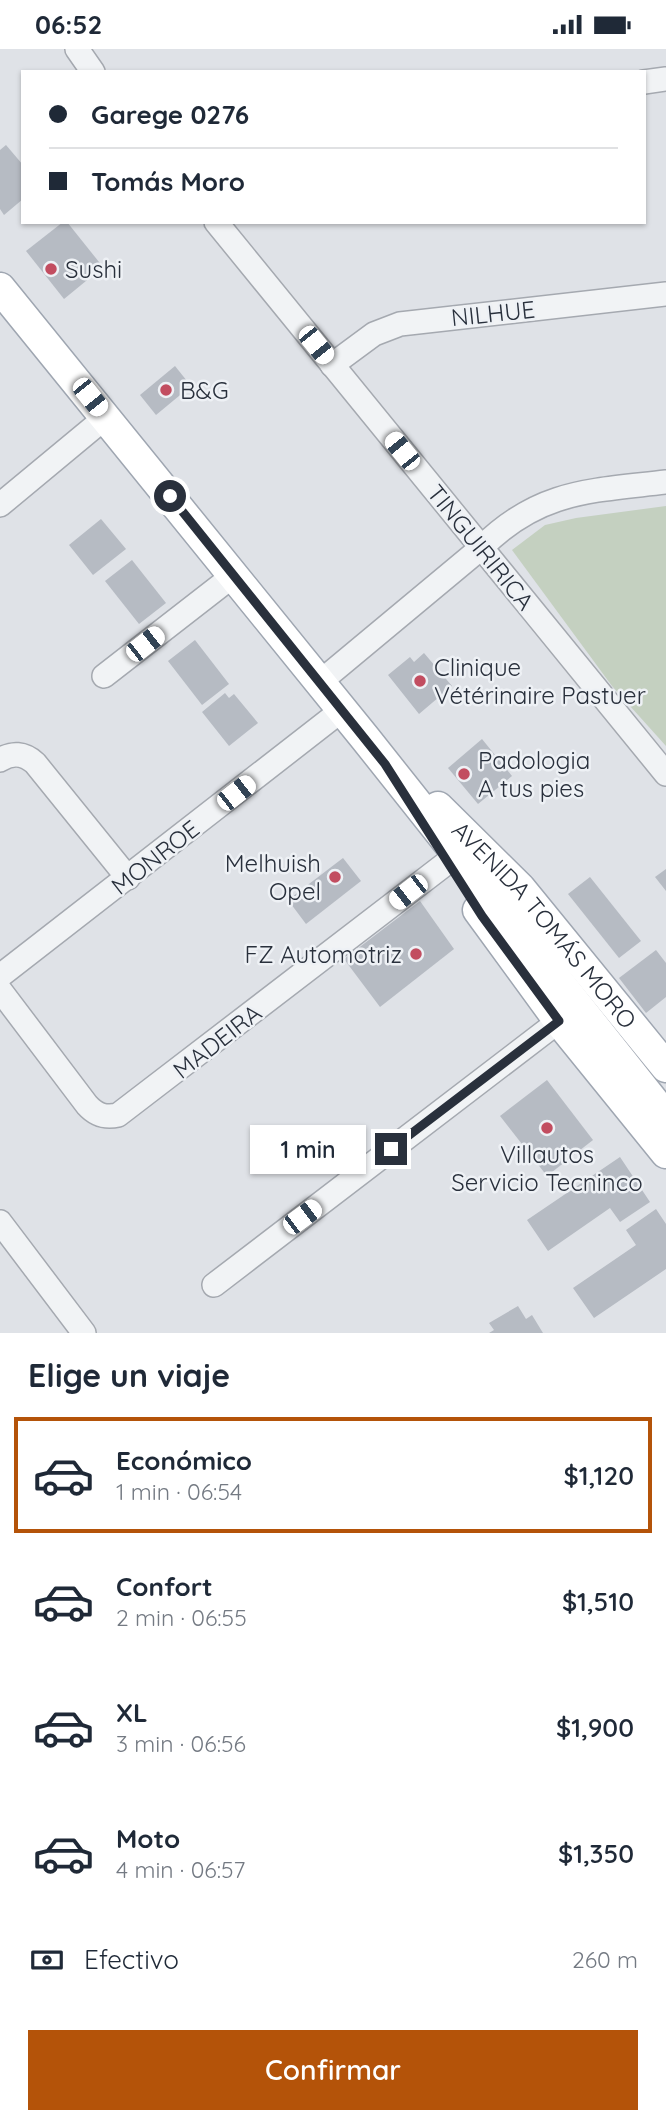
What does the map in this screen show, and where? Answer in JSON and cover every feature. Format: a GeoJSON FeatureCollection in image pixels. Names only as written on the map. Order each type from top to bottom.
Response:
{"type":"FeatureCollection","features":[{"type":"Feature","properties":{"kind":"main road","name":"AVENIDA TOMÁS MORO"},"geometry":{"type":"LineString","coordinates":[[0,288],[385,764],[452,859],[666,1117]]}},
{"type":"Feature","properties":{"kind":"main road","name":"AVENIDA TOMÁS MORO"},"geometry":{"type":"LineString","coordinates":[[385,764],[451,817],[520,888],[666,1067]]}},
{"type":"Feature","properties":{"kind":"main road","name":"AVENIDA TOMÁS MORO"},"geometry":{"type":"LineString","coordinates":[[452,859],[503,947],[666,1153]]}},
{"type":"Feature","properties":{"kind":"street"},"geometry":{"type":"LineString","coordinates":[[77,49],[92,70]]}},
{"type":"Feature","properties":{"kind":"street"},"geometry":{"type":"LineString","coordinates":[[646,82],[666,79]]}},
{"type":"Feature","properties":{"kind":"street","name":"TINGUIRIRICA"},"geometry":{"type":"LineString","coordinates":[[218,224],[666,774]]}},
{"type":"Feature","properties":{"kind":"street","name":"NILHUE"},"geometry":{"type":"LineString","coordinates":[[332,365],[374,334],[400,324],[666,294]]}},
{"type":"Feature","properties":{"kind":"street"},"geometry":{"type":"LineString","coordinates":[[0,505],[106,417]]}},
{"type":"Feature","properties":{"kind":"street"},"geometry":{"type":"LineString","coordinates":[[320,683],[515,519],[570,494],[666,482]]}},
{"type":"Feature","properties":{"kind":"street"},"geometry":{"type":"LineString","coordinates":[[104,675],[234,575]]}},
{"type":"Feature","properties":{"kind":"street","name":"MONROE"},"geometry":{"type":"LineString","coordinates":[[0,976],[342,710]]}},
{"type":"Feature","properties":{"kind":"street"},"geometry":{"type":"LineString","coordinates":[[0,760],[8,755],[20,754],[35,763],[128,878]]}},
{"type":"Feature","properties":{"kind":"street","name":"MADEIRA"},"geometry":{"type":"LineString","coordinates":[[0,990],[87,1105],[97,1114],[111,1117],[118,1115],[452,859]]}},
{"type":"Feature","properties":{"kind":"street"},"geometry":{"type":"LineString","coordinates":[[214,1285],[559,1021]]}},
{"type":"Feature","properties":{"kind":"street"},"geometry":{"type":"LineString","coordinates":[[0,1222],[83,1333]]}},
{"type":"Feature","properties":{"kind":"green space"},"geometry":{"type":"Polygon","coordinates":[[[666,506],[666,746],[612,686],[512,550],[545,525],[576,518],[666,506]]]}},
{"type":"Feature","properties":{"kind":"building"},"geometry":{"type":"Polygon","coordinates":[[[6,145],[21,163],[21,201],[4,215],[0,209],[0,150],[6,145]]]}},
{"type":"Feature","properties":{"kind":"building"},"geometry":{"type":"Polygon","coordinates":[[[60,224],[69,224],[103,267],[64,299],[26,251],[60,224]]]}},
{"type":"Feature","properties":{"kind":"building","name":"B&G"},"geometry":{"type":"Polygon","coordinates":[[[175,366],[191,386],[156,415],[140,395],[175,366]]]}},
{"type":"Feature","properties":{"kind":"building"},"geometry":{"type":"Polygon","coordinates":[[[101,519],[126,549],[93,575],[69,545],[101,519]]]}},
{"type":"Feature","properties":{"kind":"building"},"geometry":{"type":"Polygon","coordinates":[[[132,560],[166,603],[139,624],[105,581],[132,560]]]}},
{"type":"Feature","properties":{"kind":"building"},"geometry":{"type":"Polygon","coordinates":[[[195,640],[229,684],[202,705],[168,661],[195,640]]]}},
{"type":"Feature","properties":{"kind":"building","name":"Clinique Vétérinaire Pastuer"},"geometry":{"type":"Polygon","coordinates":[[[424,653],[452,686],[419,714],[388,675],[410,657],[414,662],[424,653]]]}},
{"type":"Feature","properties":{"kind":"building"},"geometry":{"type":"Polygon","coordinates":[[[225,693],[229,698],[234,694],[258,723],[229,746],[202,712],[225,693]]]}},
{"type":"Feature","properties":{"kind":"building"},"geometry":{"type":"Polygon","coordinates":[[[482,739],[512,776],[478,804],[448,768],[482,739]]]}},
{"type":"Feature","properties":{"kind":"building"},"geometry":{"type":"Polygon","coordinates":[[[343,858],[361,881],[306,924],[288,900],[343,858]]]}},
{"type":"Feature","properties":{"kind":"building"},"geometry":{"type":"Polygon","coordinates":[[[666,869],[666,891],[655,877],[666,869]]]}},
{"type":"Feature","properties":{"kind":"building"},"geometry":{"type":"Polygon","coordinates":[[[590,877],[641,941],[619,958],[568,894],[590,877]]]}},
{"type":"Feature","properties":{"kind":"building"},"geometry":{"type":"Polygon","coordinates":[[[420,901],[454,949],[380,1007],[344,959],[420,901]]]}},
{"type":"Feature","properties":{"kind":"building"},"geometry":{"type":"Polygon","coordinates":[[[656,950],[666,963],[666,997],[646,1013],[619,978],[656,950]]]}},
{"type":"Feature","properties":{"kind":"building","name":"Villautos Servicio Tecninco"},"geometry":{"type":"Polygon","coordinates":[[[547,1080],[593,1140],[547,1176],[500,1116],[547,1080]]]}},
{"type":"Feature","properties":{"kind":"building"},"geometry":{"type":"Polygon","coordinates":[[[620,1157],[650,1202],[620,1222],[610,1208],[548,1251],[527,1220],[620,1157]]]}},
{"type":"Feature","properties":{"kind":"building"},"geometry":{"type":"Polygon","coordinates":[[[656,1209],[666,1224],[666,1269],[594,1318],[573,1288],[636,1245],[626,1230],[656,1209]]]}},
{"type":"Feature","properties":{"kind":"building"},"geometry":{"type":"Polygon","coordinates":[[[518,1306],[526,1319],[532,1315],[543,1333],[489,1333],[494,1330],[489,1323],[518,1306]]]}},
{"type":"Feature","properties":{"kind":"place","name":"Sushi"},"geometry":{"type":"Point","coordinates":[51,269]}},
{"type":"Feature","properties":{"kind":"place","name":"B&G"},"geometry":{"type":"Point","coordinates":[166,390]}},
{"type":"Feature","properties":{"kind":"place","name":"Clinique Vétérinaire Pastuer"},"geometry":{"type":"Point","coordinates":[420,681]}},
{"type":"Feature","properties":{"kind":"place","name":"Padologia A tus pies"},"geometry":{"type":"Point","coordinates":[464,774]}},
{"type":"Feature","properties":{"kind":"place","name":"Melhuish Opel"},"geometry":{"type":"Point","coordinates":[335,877]}},
{"type":"Feature","properties":{"kind":"place","name":"FZ Automotriz"},"geometry":{"type":"Point","coordinates":[416,954]}},
{"type":"Feature","properties":{"kind":"place","name":"Villautos Servicio Tecninco"},"geometry":{"type":"Point","coordinates":[547,1128]}},
{"type":"Feature","properties":{"kind":"route"},"geometry":{"type":"LineString","coordinates":[[170,496],[385,764],[482,916],[559,1021],[391,1149]]}}]}
